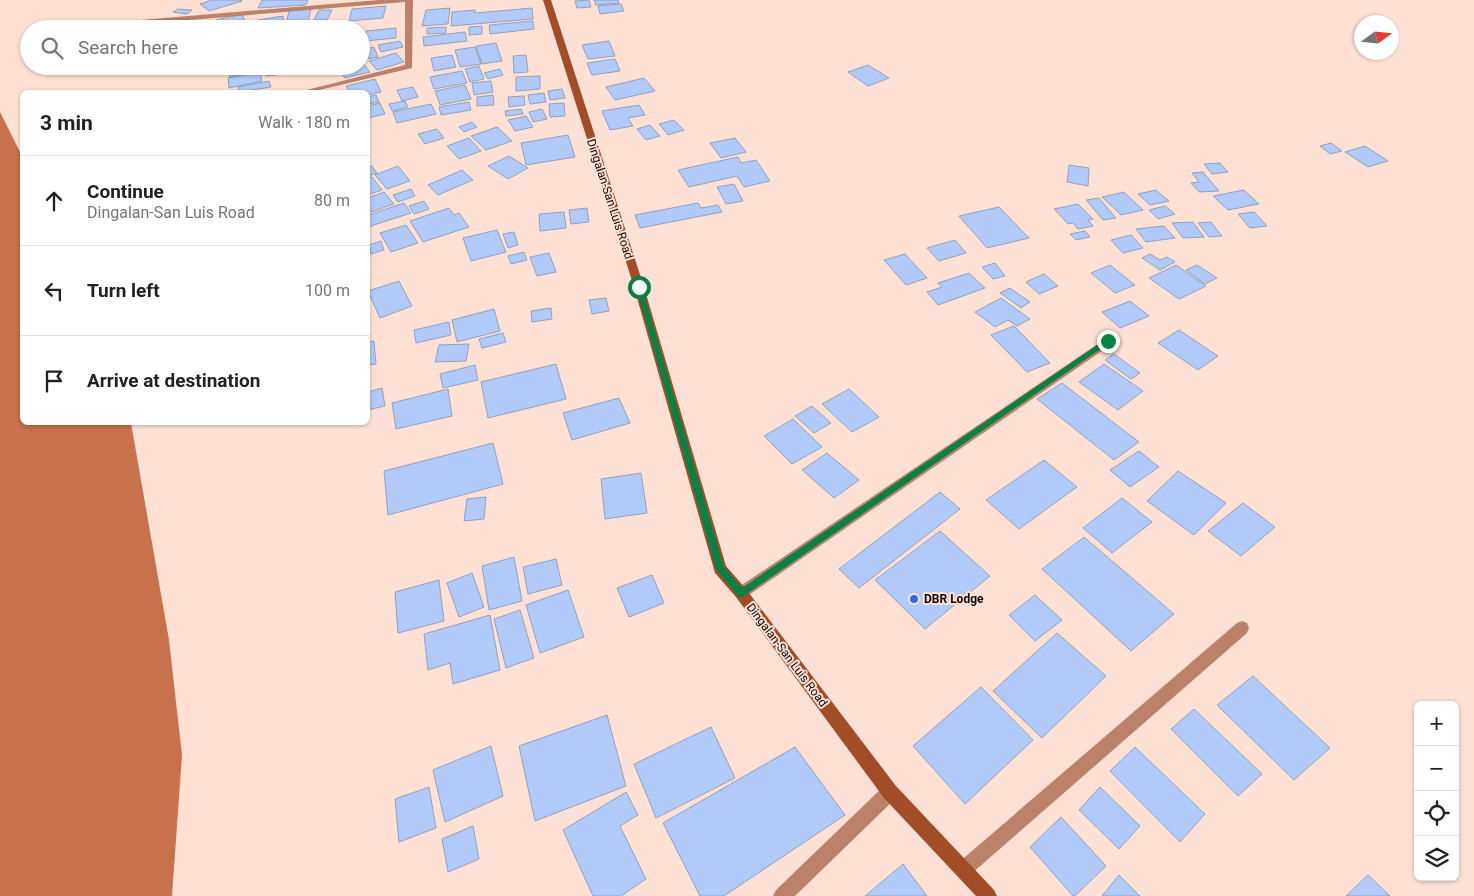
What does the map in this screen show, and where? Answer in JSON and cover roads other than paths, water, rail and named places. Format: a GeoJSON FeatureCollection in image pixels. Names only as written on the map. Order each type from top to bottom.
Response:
{"type":"FeatureCollection","features":[{"type":"Feature","properties":{"kind":"street"},"geometry":{"type":"LineString","coordinates":[[165,20],[404,0]]}},
{"type":"Feature","properties":{"kind":"street"},"geometry":{"type":"LineString","coordinates":[[312,90],[408,66],[409,0]]}},
{"type":"Feature","properties":{"kind":"street","name":"Dingalan-San Luis Road"},"geometry":{"type":"LineString","coordinates":[[547,0],[639,287],[720,569],[741,594],[890,792],[988,896]]}},
{"type":"Feature","properties":{"kind":"street"},"geometry":{"type":"LineString","coordinates":[[741,594],[1108,341]]}},
{"type":"Feature","properties":{"kind":"street"},"geometry":{"type":"LineString","coordinates":[[964,870],[1242,628]]}},
{"type":"Feature","properties":{"kind":"street"},"geometry":{"type":"LineString","coordinates":[[782,896],[890,792]]}},
{"type":"Feature","properties":{"kind":"place","name":"DBR Lodge"},"geometry":{"type":"Point","coordinates":[914,599]}}]}
